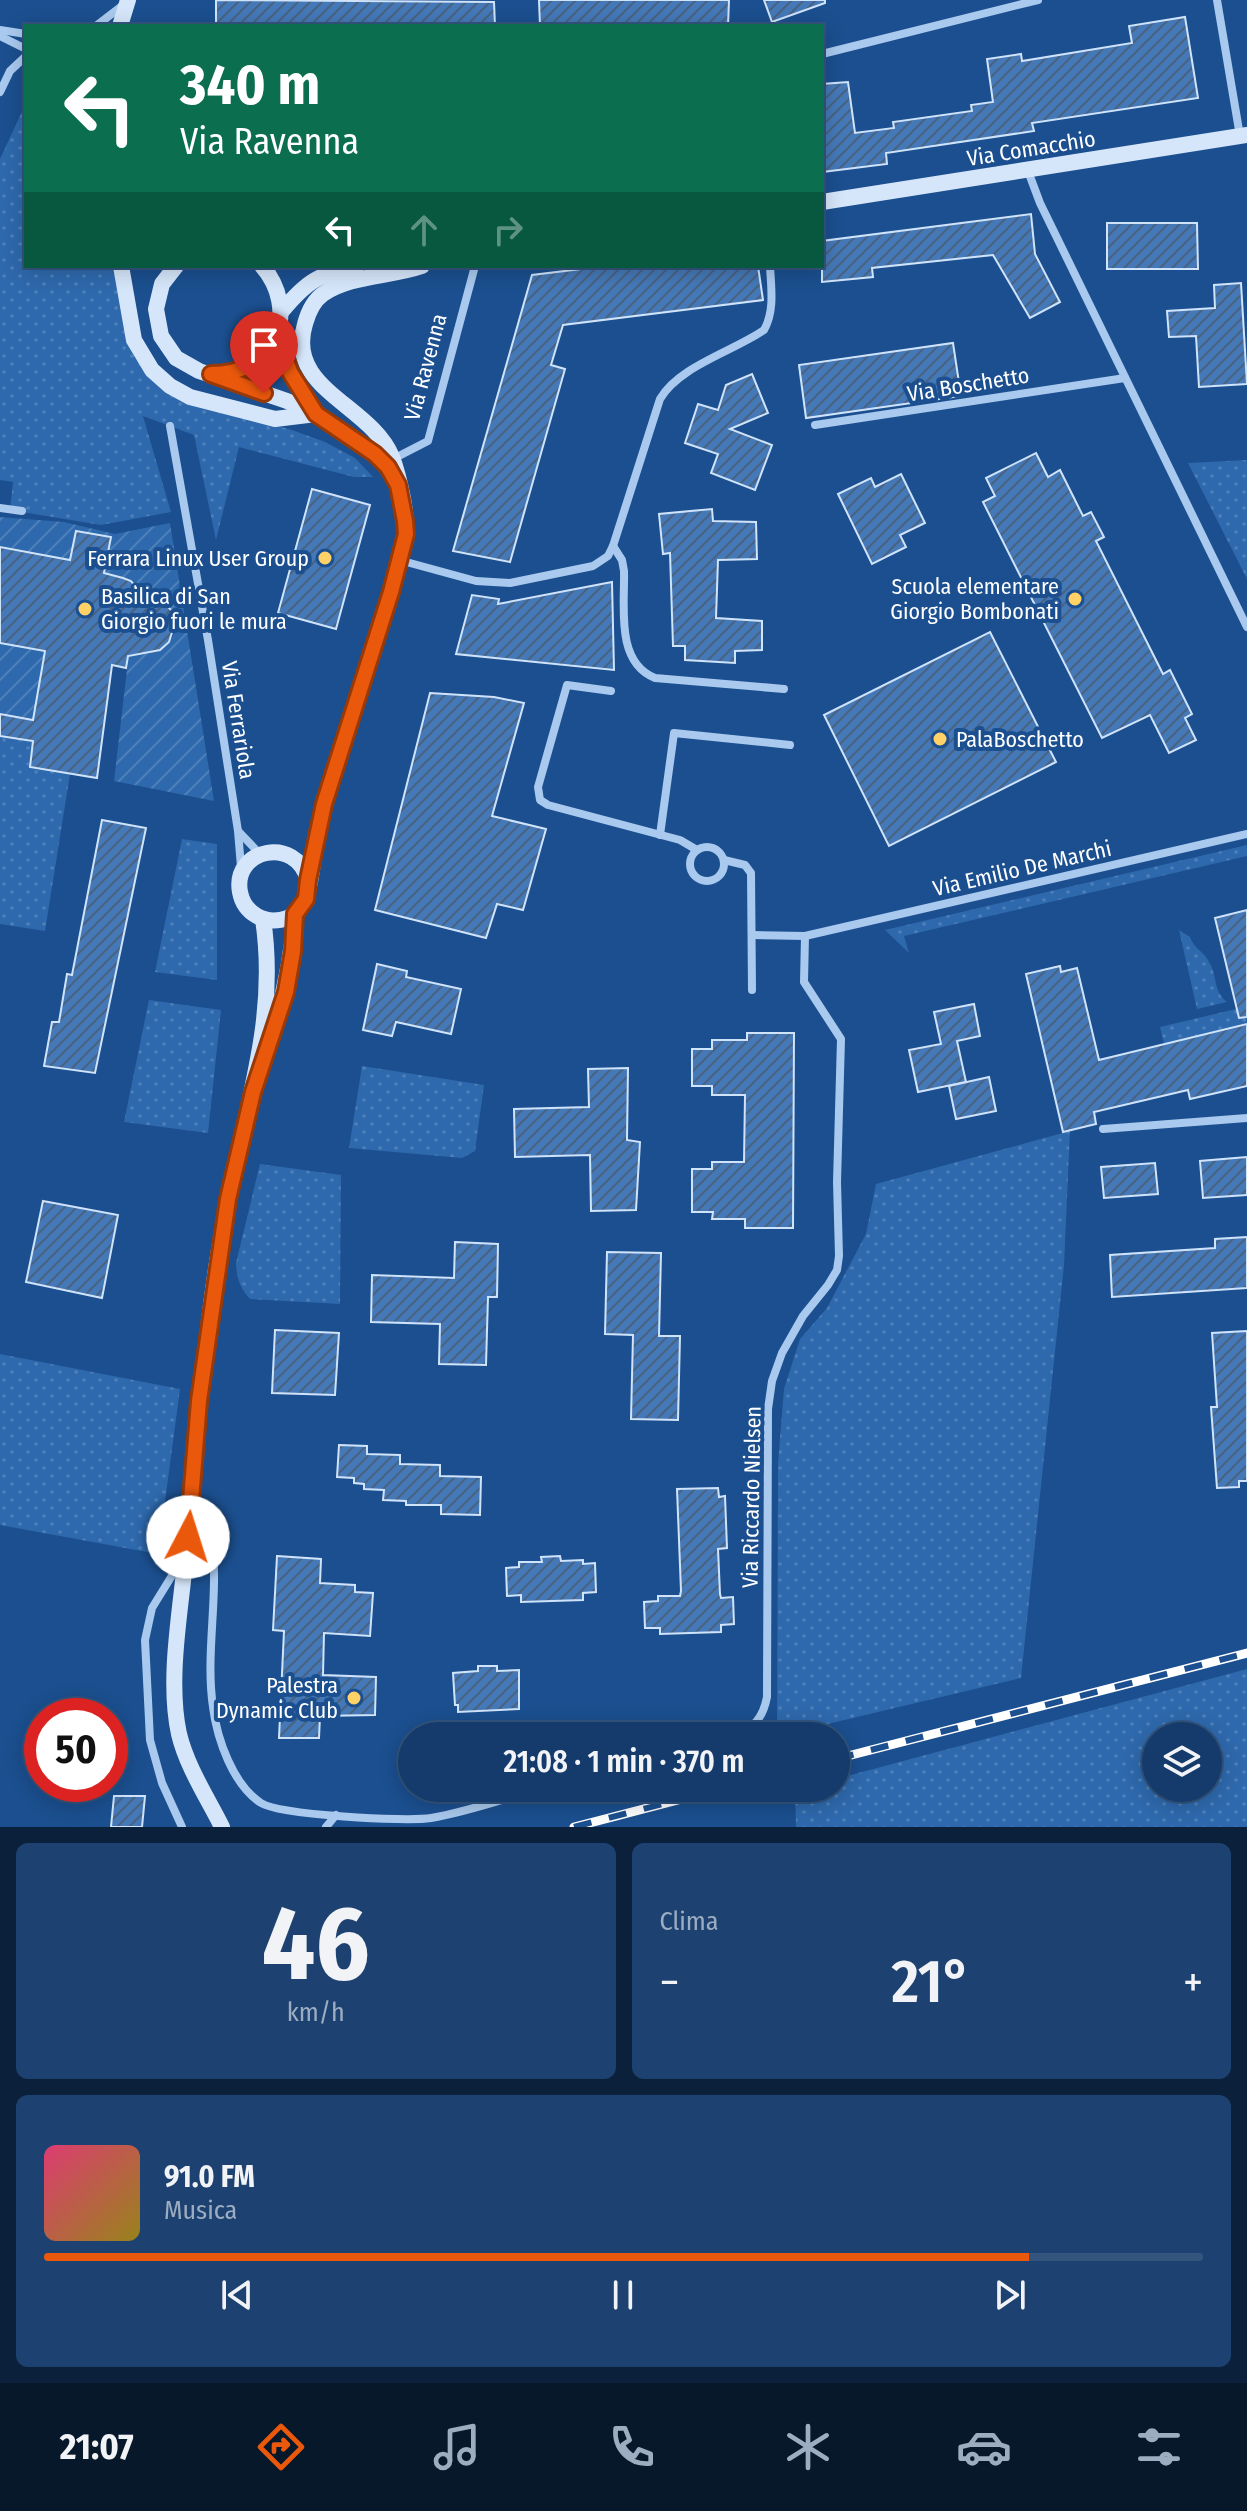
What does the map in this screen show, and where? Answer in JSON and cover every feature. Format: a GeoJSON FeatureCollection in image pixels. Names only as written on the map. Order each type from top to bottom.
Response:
{"type":"FeatureCollection","features":[{"type":"Feature","properties":{"kind":"main road"},"geometry":{"type":"LineString","coordinates":[[121,24],[128,0]]}},
{"type":"Feature","properties":{"kind":"main road","name":"Via Comacchio"},"geometry":{"type":"LineString","coordinates":[[824,202],[1243,136]]}},
{"type":"Feature","properties":{"kind":"main road"},"geometry":{"type":"LineString","coordinates":[[121,268],[134,340],[152,370],[170,386],[190,397],[275,419],[316,414]]}},
{"type":"Feature","properties":{"kind":"main road","name":"Via Ravenna"},"geometry":{"type":"LineString","coordinates":[[161,268],[162,284],[156,309],[161,336],[176,358],[199,371],[316,414],[375,454],[388,467],[398,485]]}},
{"type":"Feature","properties":{"kind":"main road"},"geometry":{"type":"LineString","coordinates":[[162,284],[174,268]]}},
{"type":"Feature","properties":{"kind":"main road"},"geometry":{"type":"LineString","coordinates":[[263,268],[276,285],[282,311]]}},
{"type":"Feature","properties":{"kind":"main road"},"geometry":{"type":"LineString","coordinates":[[282,311],[311,280],[346,268]]}},
{"type":"Feature","properties":{"kind":"main road","name":"Via Ravenna"},"geometry":{"type":"LineString","coordinates":[[253,1092],[286,992],[295,914],[306,899],[324,804],[380,631],[406,534],[393,459],[382,437],[313,377],[301,348],[302,332],[308,312],[320,296],[338,285],[416,268]]}},
{"type":"Feature","properties":{"kind":"main road","name":"Via Ravenna"},"geometry":{"type":"LineString","coordinates":[[282,311],[278,334],[290,372],[316,414]]}},
{"type":"Feature","properties":{"kind":"main road"},"geometry":{"type":"LineString","coordinates":[[211,374],[239,371],[251,365],[262,357],[278,334]]}},
{"type":"Feature","properties":{"kind":"main road","name":"Via Ravenna"},"geometry":{"type":"LineString","coordinates":[[296,859],[324,804]]}},
{"type":"Feature","properties":{"kind":"main road"},"geometry":{"type":"LineString","coordinates":[[295,914],[281,920],[263,919],[248,909],[239,883],[242,874],[252,859],[260,854],[279,852],[296,859],[304,868],[308,880]]}},
{"type":"Feature","properties":{"kind":"main road","name":"Via Ravenna"},"geometry":{"type":"LineString","coordinates":[[222,1827],[188,1761],[179,1733],[175,1680],[199,1401],[228,1199],[265,1029],[267,946],[263,919]]}},
{"type":"Feature","properties":{"kind":"street"},"geometry":{"type":"LineString","coordinates":[[99,24],[128,0]]}},
{"type":"Feature","properties":{"kind":"street"},"geometry":{"type":"LineString","coordinates":[[824,54],[1038,0]]}},
{"type":"Feature","properties":{"kind":"street"},"geometry":{"type":"LineString","coordinates":[[1217,0],[1243,136]]}},
{"type":"Feature","properties":{"kind":"street"},"geometry":{"type":"LineString","coordinates":[[0,33],[24,34]]}},
{"type":"Feature","properties":{"kind":"street"},"geometry":{"type":"LineString","coordinates":[[0,33],[24,48]]}},
{"type":"Feature","properties":{"kind":"street"},"geometry":{"type":"LineString","coordinates":[[0,92],[10,71],[24,58]]}},
{"type":"Feature","properties":{"kind":"street"},"geometry":{"type":"LineString","coordinates":[[1028,171],[1040,203],[1247,627]]}},
{"type":"Feature","properties":{"kind":"street","name":"Via Ravenna"},"geometry":{"type":"LineString","coordinates":[[393,459],[428,441],[474,268]]}},
{"type":"Feature","properties":{"kind":"street"},"geometry":{"type":"LineString","coordinates":[[399,560],[476,581],[510,583],[593,566],[608,556],[664,391],[680,377],[764,330],[769,323],[772,297],[770,268]]}},
{"type":"Feature","properties":{"kind":"street","name":"Via Boschetto"},"geometry":{"type":"LineString","coordinates":[[815,425],[1125,378]]}},
{"type":"Feature","properties":{"kind":"street","name":"Via Ferrariola"},"geometry":{"type":"LineString","coordinates":[[170,426],[208,640],[242,874]]}},
{"type":"Feature","properties":{"kind":"street"},"geometry":{"type":"LineString","coordinates":[[0,508],[22,511]]}},
{"type":"Feature","properties":{"kind":"street"},"geometry":{"type":"LineString","coordinates":[[613,546],[622,560],[627,642],[631,658],[638,668],[655,678],[784,689]]}},
{"type":"Feature","properties":{"kind":"street"},"geometry":{"type":"LineString","coordinates":[[611,691],[567,685],[538,795],[548,805],[660,835],[697,850]]}},
{"type":"Feature","properties":{"kind":"street"},"geometry":{"type":"LineString","coordinates":[[660,835],[674,733],[790,745]]}},
{"type":"Feature","properties":{"kind":"street"},"geometry":{"type":"LineString","coordinates":[[238,831],[260,854]]}},
{"type":"Feature","properties":{"kind":"street","name":"Via Emilio De Marchi"},"geometry":{"type":"LineString","coordinates":[[752,935],[805,936],[1247,834]]}},
{"type":"Feature","properties":{"kind":"street"},"geometry":{"type":"LineString","coordinates":[[702,847],[713,848],[724,860],[719,876],[709,881],[694,874],[690,864],[702,847]]}},
{"type":"Feature","properties":{"kind":"street"},"geometry":{"type":"LineString","coordinates":[[724,860],[745,865],[751,873],[752,990]]}},
{"type":"Feature","properties":{"kind":"street","name":"Via Riccardo Nielsen"},"geometry":{"type":"LineString","coordinates":[[757,1722],[767,1697],[768,1409],[772,1381],[792,1333],[828,1285],[837,1270],[839,1256],[837,1182],[841,1039],[804,982],[805,936]]}},
{"type":"Feature","properties":{"kind":"street"},"geometry":{"type":"LineString","coordinates":[[1103,1129],[1247,1118]]}},
{"type":"Feature","properties":{"kind":"street"},"geometry":{"type":"LineString","coordinates":[[189,1521],[206,1525],[212,1543],[213,1706],[223,1746],[236,1774],[251,1793],[265,1805],[336,1815],[433,1818],[491,1802]]}},
{"type":"Feature","properties":{"kind":"street","name":"Via Ravenna"},"geometry":{"type":"LineString","coordinates":[[182,1827],[162,1783],[150,1740],[145,1640],[152,1608],[186,1553]]}},
{"type":"Feature","properties":{"kind":"street"},"geometry":{"type":"LineString","coordinates":[[326,1827],[336,1815]]}},
{"type":"Feature","properties":{"kind":"shaded area"},"geometry":{"type":"Polygon","coordinates":[[[24,107],[24,268],[114,268],[127,335],[191,401],[325,442],[355,458],[373,477],[354,477],[239,447],[216,540],[194,435],[143,416],[171,512],[101,525],[10,510],[13,482],[0,480],[0,159],[24,107]]]}},
{"type":"Feature","properties":{"kind":"shaded area"},"geometry":{"type":"Polygon","coordinates":[[[1247,460],[1247,579],[1188,463],[1247,460]]]}},
{"type":"Feature","properties":{"kind":"shaded area"},"geometry":{"type":"Polygon","coordinates":[[[0,517],[64,522],[115,534],[170,523],[214,801],[114,781],[129,652],[147,653],[161,649],[170,641],[175,630],[168,608],[155,598],[137,592],[131,581],[104,573],[111,537],[76,531],[70,560],[0,547],[0,517]]]}},
{"type":"Feature","properties":{"kind":"shaded area"},"geometry":{"type":"Polygon","coordinates":[[[0,643],[45,651],[33,719],[0,714],[0,643]]]}},
{"type":"Feature","properties":{"kind":"shaded area"},"geometry":{"type":"Polygon","coordinates":[[[0,736],[33,741],[30,767],[70,774],[45,931],[0,924],[0,736]]]}},
{"type":"Feature","properties":{"kind":"shaded area"},"geometry":{"type":"Polygon","coordinates":[[[182,839],[217,844],[217,980],[155,972],[182,839]]]}},
{"type":"Feature","properties":{"kind":"shaded area"},"geometry":{"type":"Polygon","coordinates":[[[1247,845],[1247,856],[904,936],[909,953],[885,930],[1247,845]]]}},
{"type":"Feature","properties":{"kind":"shaded area"},"geometry":{"type":"Polygon","coordinates":[[[1179,930],[1190,937],[1207,958],[1219,993],[1227,1002],[1197,1009],[1179,930]]]}},
{"type":"Feature","properties":{"kind":"shaded area"},"geometry":{"type":"Polygon","coordinates":[[[149,1000],[221,1010],[208,1133],[124,1122],[149,1000]]]}},
{"type":"Feature","properties":{"kind":"shaded area"},"geometry":{"type":"Polygon","coordinates":[[[1247,1002],[1247,1024],[1164,1044],[1160,1027],[1236,1009],[1247,1002]]]}},
{"type":"Feature","properties":{"kind":"shaded area"},"geometry":{"type":"Polygon","coordinates":[[[362,1066],[484,1085],[475,1151],[462,1158],[349,1148],[362,1066]]]}},
{"type":"Feature","properties":{"kind":"shaded area"},"geometry":{"type":"Polygon","coordinates":[[[1070,1131],[1064,1265],[1021,1678],[836,1722],[777,1722],[778,1463],[784,1389],[800,1339],[827,1308],[866,1234],[876,1184],[1070,1131]]]}},
{"type":"Feature","properties":{"kind":"shaded area"},"geometry":{"type":"Polygon","coordinates":[[[260,1164],[341,1175],[340,1304],[250,1299],[241,1287],[236,1263],[260,1164]]]}},
{"type":"Feature","properties":{"kind":"shaded area"},"geometry":{"type":"Polygon","coordinates":[[[0,1354],[180,1389],[158,1554],[0,1525],[0,1354]]]}},
{"type":"Feature","properties":{"kind":"shaded area"},"geometry":{"type":"Polygon","coordinates":[[[1247,1669],[1247,1827],[796,1827],[795,1802],[850,1802],[850,1775],[1247,1669]]]}},
{"type":"Feature","properties":{"kind":"building"},"geometry":{"type":"Polygon","coordinates":[[[216,0],[494,2],[495,24],[216,24],[216,0]]]}},
{"type":"Feature","properties":{"kind":"building"},"geometry":{"type":"Polygon","coordinates":[[[539,0],[729,0],[728,24],[540,24],[539,0]]]}},
{"type":"Feature","properties":{"kind":"building"},"geometry":{"type":"Polygon","coordinates":[[[764,0],[825,0],[825,3],[772,22],[764,0]]]}},
{"type":"Feature","properties":{"kind":"building"},"geometry":{"type":"Polygon","coordinates":[[[1185,17],[1198,98],[1032,123],[1034,131],[886,153],[887,164],[824,172],[824,84],[848,82],[855,133],[894,128],[893,122],[972,111],[971,105],[993,102],[987,59],[1021,54],[1022,61],[1132,43],[1129,26],[1185,17]]]}},
{"type":"Feature","properties":{"kind":"building"},"geometry":{"type":"Polygon","coordinates":[[[1031,214],[1035,254],[1060,302],[1030,318],[993,255],[872,268],[873,277],[822,282],[824,241],[1031,214]]]}},
{"type":"Feature","properties":{"kind":"building"},"geometry":{"type":"Polygon","coordinates":[[[1107,223],[1197,223],[1198,269],[1107,269],[1107,223]]]}},
{"type":"Feature","properties":{"kind":"building"},"geometry":{"type":"Polygon","coordinates":[[[590,268],[758,268],[763,300],[563,325],[551,365],[565,369],[510,562],[453,551],[532,275],[590,268]]]}},
{"type":"Feature","properties":{"kind":"building"},"geometry":{"type":"Polygon","coordinates":[[[1241,283],[1247,384],[1199,387],[1196,336],[1169,337],[1167,311],[1215,308],[1214,285],[1241,283]]]}},
{"type":"Feature","properties":{"kind":"building"},"geometry":{"type":"Polygon","coordinates":[[[953,343],[961,396],[806,418],[799,365],[953,343]]]}},
{"type":"Feature","properties":{"kind":"building"},"geometry":{"type":"Polygon","coordinates":[[[752,374],[768,413],[730,429],[772,445],[755,490],[711,473],[718,454],[685,443],[698,404],[718,410],[726,385],[752,374]]]}},
{"type":"Feature","properties":{"kind":"building","name":"Scuola elementare Giorgio Bombonati"},"geometry":{"type":"Polygon","coordinates":[[[1036,453],[1048,477],[1060,470],[1083,516],[1091,512],[1104,537],[1096,541],[1163,674],[1170,670],[1192,714],[1185,718],[1196,740],[1169,753],[1150,715],[1102,738],[983,502],[995,496],[986,478],[1036,453]]]}},
{"type":"Feature","properties":{"kind":"building"},"geometry":{"type":"Polygon","coordinates":[[[901,474],[925,523],[900,535],[906,547],[872,564],[838,494],[871,478],[875,487],[901,474]]]}},
{"type":"Feature","properties":{"kind":"building"},"geometry":{"type":"Polygon","coordinates":[[[312,489],[370,505],[336,629],[278,613],[312,489]]]}},
{"type":"Feature","properties":{"kind":"building"},"geometry":{"type":"Polygon","coordinates":[[[712,509],[713,521],[756,522],[757,559],[718,560],[716,618],[762,621],[762,650],[735,651],[735,663],[685,660],[685,646],[673,646],[670,553],[663,554],[659,514],[712,509]]]}},
{"type":"Feature","properties":{"kind":"building"},"geometry":{"type":"Polygon","coordinates":[[[76,531],[111,537],[104,573],[131,581],[141,593],[159,597],[172,611],[175,623],[169,642],[160,650],[128,656],[126,668],[112,665],[97,778],[30,767],[33,741],[0,736],[0,714],[33,720],[45,651],[0,643],[0,547],[70,560],[76,531]]]}},
{"type":"Feature","properties":{"kind":"building"},"geometry":{"type":"Polygon","coordinates":[[[612,582],[614,670],[456,654],[472,595],[499,599],[498,604],[612,582]]]}},
{"type":"Feature","properties":{"kind":"building","name":"PalaBoschetto"},"geometry":{"type":"Polygon","coordinates":[[[990,632],[1056,762],[889,846],[824,715],[990,632]]]}},
{"type":"Feature","properties":{"kind":"building"},"geometry":{"type":"Polygon","coordinates":[[[430,693],[494,697],[524,703],[492,816],[546,829],[523,910],[497,904],[486,938],[375,910],[430,693]]]}},
{"type":"Feature","properties":{"kind":"building"},"geometry":{"type":"Polygon","coordinates":[[[102,820],[146,828],[95,1073],[44,1066],[52,1022],[59,1022],[67,974],[72,975],[102,820]]]}},
{"type":"Feature","properties":{"kind":"building"},"geometry":{"type":"Polygon","coordinates":[[[1247,910],[1247,1017],[1239,1018],[1215,918],[1247,910]]]}},
{"type":"Feature","properties":{"kind":"building"},"geometry":{"type":"Polygon","coordinates":[[[377,964],[407,971],[406,977],[461,989],[451,1034],[396,1022],[392,1036],[363,1030],[377,964]]]}},
{"type":"Feature","properties":{"kind":"building"},"geometry":{"type":"Polygon","coordinates":[[[1060,966],[1061,972],[1077,968],[1099,1060],[1247,1024],[1247,1086],[1190,1099],[1188,1090],[1094,1112],[1096,1124],[1063,1132],[1026,974],[1060,966]]]}},
{"type":"Feature","properties":{"kind":"building"},"geometry":{"type":"Polygon","coordinates":[[[974,1004],[980,1036],[957,1041],[966,1082],[918,1092],[909,1050],[941,1044],[934,1012],[974,1004]]]}},
{"type":"Feature","properties":{"kind":"building"},"geometry":{"type":"Polygon","coordinates":[[[747,1033],[794,1033],[793,1228],[745,1228],[745,1219],[712,1219],[713,1212],[692,1212],[692,1169],[712,1169],[712,1162],[744,1162],[745,1095],[712,1095],[712,1086],[692,1086],[692,1049],[712,1049],[712,1040],[747,1040],[747,1033]]]}},
{"type":"Feature","properties":{"kind":"building"},"geometry":{"type":"Polygon","coordinates":[[[628,1068],[627,1140],[640,1142],[636,1210],[591,1211],[590,1155],[515,1157],[514,1109],[589,1107],[588,1069],[628,1068]]]}},
{"type":"Feature","properties":{"kind":"building"},"geometry":{"type":"Polygon","coordinates":[[[989,1077],[996,1111],[956,1119],[949,1086],[989,1077]]]}},
{"type":"Feature","properties":{"kind":"building"},"geometry":{"type":"Polygon","coordinates":[[[1247,1157],[1247,1195],[1203,1198],[1200,1161],[1247,1157]]]}},
{"type":"Feature","properties":{"kind":"building"},"geometry":{"type":"Polygon","coordinates":[[[1155,1163],[1158,1194],[1104,1198],[1101,1167],[1155,1163]]]}},
{"type":"Feature","properties":{"kind":"building"},"geometry":{"type":"Polygon","coordinates":[[[43,1201],[118,1215],[102,1298],[26,1282],[43,1201]]]}},
{"type":"Feature","properties":{"kind":"building"},"geometry":{"type":"Polygon","coordinates":[[[1247,1237],[1247,1288],[1112,1297],[1110,1255],[1215,1248],[1215,1239],[1247,1237]]]}},
{"type":"Feature","properties":{"kind":"building"},"geometry":{"type":"Polygon","coordinates":[[[455,1242],[498,1244],[497,1297],[488,1297],[486,1365],[439,1364],[440,1324],[371,1322],[372,1275],[454,1278],[455,1242]]]}},
{"type":"Feature","properties":{"kind":"building"},"geometry":{"type":"Polygon","coordinates":[[[607,1252],[661,1253],[659,1336],[680,1336],[678,1420],[631,1419],[633,1335],[605,1334],[607,1252]]]}},
{"type":"Feature","properties":{"kind":"building"},"geometry":{"type":"Polygon","coordinates":[[[275,1330],[339,1333],[335,1395],[272,1393],[275,1330]]]}},
{"type":"Feature","properties":{"kind":"building"},"geometry":{"type":"Polygon","coordinates":[[[1247,1331],[1247,1481],[1239,1481],[1239,1487],[1217,1488],[1211,1407],[1217,1407],[1212,1333],[1247,1331]]]}},
{"type":"Feature","properties":{"kind":"building"},"geometry":{"type":"Polygon","coordinates":[[[339,1445],[367,1446],[367,1454],[400,1455],[400,1464],[440,1465],[440,1476],[481,1477],[480,1515],[441,1514],[441,1505],[406,1505],[406,1501],[383,1500],[384,1490],[364,1489],[364,1484],[354,1483],[354,1478],[337,1477],[339,1445]]]}},
{"type":"Feature","properties":{"kind":"building"},"geometry":{"type":"Polygon","coordinates":[[[718,1488],[719,1497],[725,1496],[727,1548],[718,1549],[720,1594],[721,1598],[733,1597],[734,1624],[721,1625],[721,1632],[660,1634],[660,1628],[645,1628],[644,1602],[658,1601],[658,1596],[680,1596],[677,1489],[718,1488]]]}},
{"type":"Feature","properties":{"kind":"building"},"geometry":{"type":"Polygon","coordinates":[[[277,1556],[321,1559],[320,1583],[355,1585],[355,1592],[373,1593],[370,1636],[324,1633],[323,1675],[376,1677],[375,1715],[320,1716],[319,1738],[279,1738],[284,1631],[273,1630],[277,1556]]]}},
{"type":"Feature","properties":{"kind":"building"},"geometry":{"type":"Polygon","coordinates":[[[560,1556],[561,1561],[595,1563],[596,1592],[583,1593],[583,1600],[521,1602],[521,1595],[507,1596],[506,1568],[519,1567],[519,1562],[542,1562],[541,1557],[560,1556]]]}},
{"type":"Feature","properties":{"kind":"building"},"geometry":{"type":"Polygon","coordinates":[[[478,1666],[497,1666],[497,1671],[519,1670],[519,1709],[458,1712],[453,1673],[478,1671],[478,1666]]]}},
{"type":"Feature","properties":{"kind":"building"},"geometry":{"type":"Polygon","coordinates":[[[128,1796],[145,1796],[142,1827],[111,1827],[113,1802],[128,1802],[128,1796]]]}},
{"type":"Feature","properties":{"kind":"railway"},"geometry":{"type":"LineString","coordinates":[[850,1755],[1247,1653]]}},
{"type":"Feature","properties":{"kind":"railway"},"geometry":{"type":"LineString","coordinates":[[574,1827],[670,1802]]}},
{"type":"Feature","properties":{"kind":"place","name":"Ferrara Linux User Group"},"geometry":{"type":"Point","coordinates":[325,558]}},
{"type":"Feature","properties":{"kind":"place","name":"Scuola elementare Giorgio Bombonati"},"geometry":{"type":"Point","coordinates":[1075,599]}},
{"type":"Feature","properties":{"kind":"place","name":"Basilica di San Giorgio fuori le mura"},"geometry":{"type":"Point","coordinates":[85,609]}},
{"type":"Feature","properties":{"kind":"place","name":"PalaBoschetto"},"geometry":{"type":"Point","coordinates":[940,739]}},
{"type":"Feature","properties":{"kind":"place","name":"Palestra Dynamic Club"},"geometry":{"type":"Point","coordinates":[354,1698]}},
{"type":"Feature","properties":{"kind":"route"},"geometry":{"type":"LineString","coordinates":[[188,1537],[199,1401],[228,1199],[253,1092],[286,992],[295,914],[308,893],[324,804],[384,618],[406,534],[398,485],[388,467],[375,454],[316,414],[290,372],[278,334],[262,357],[251,365],[239,371],[211,374],[264,393]]}}]}
